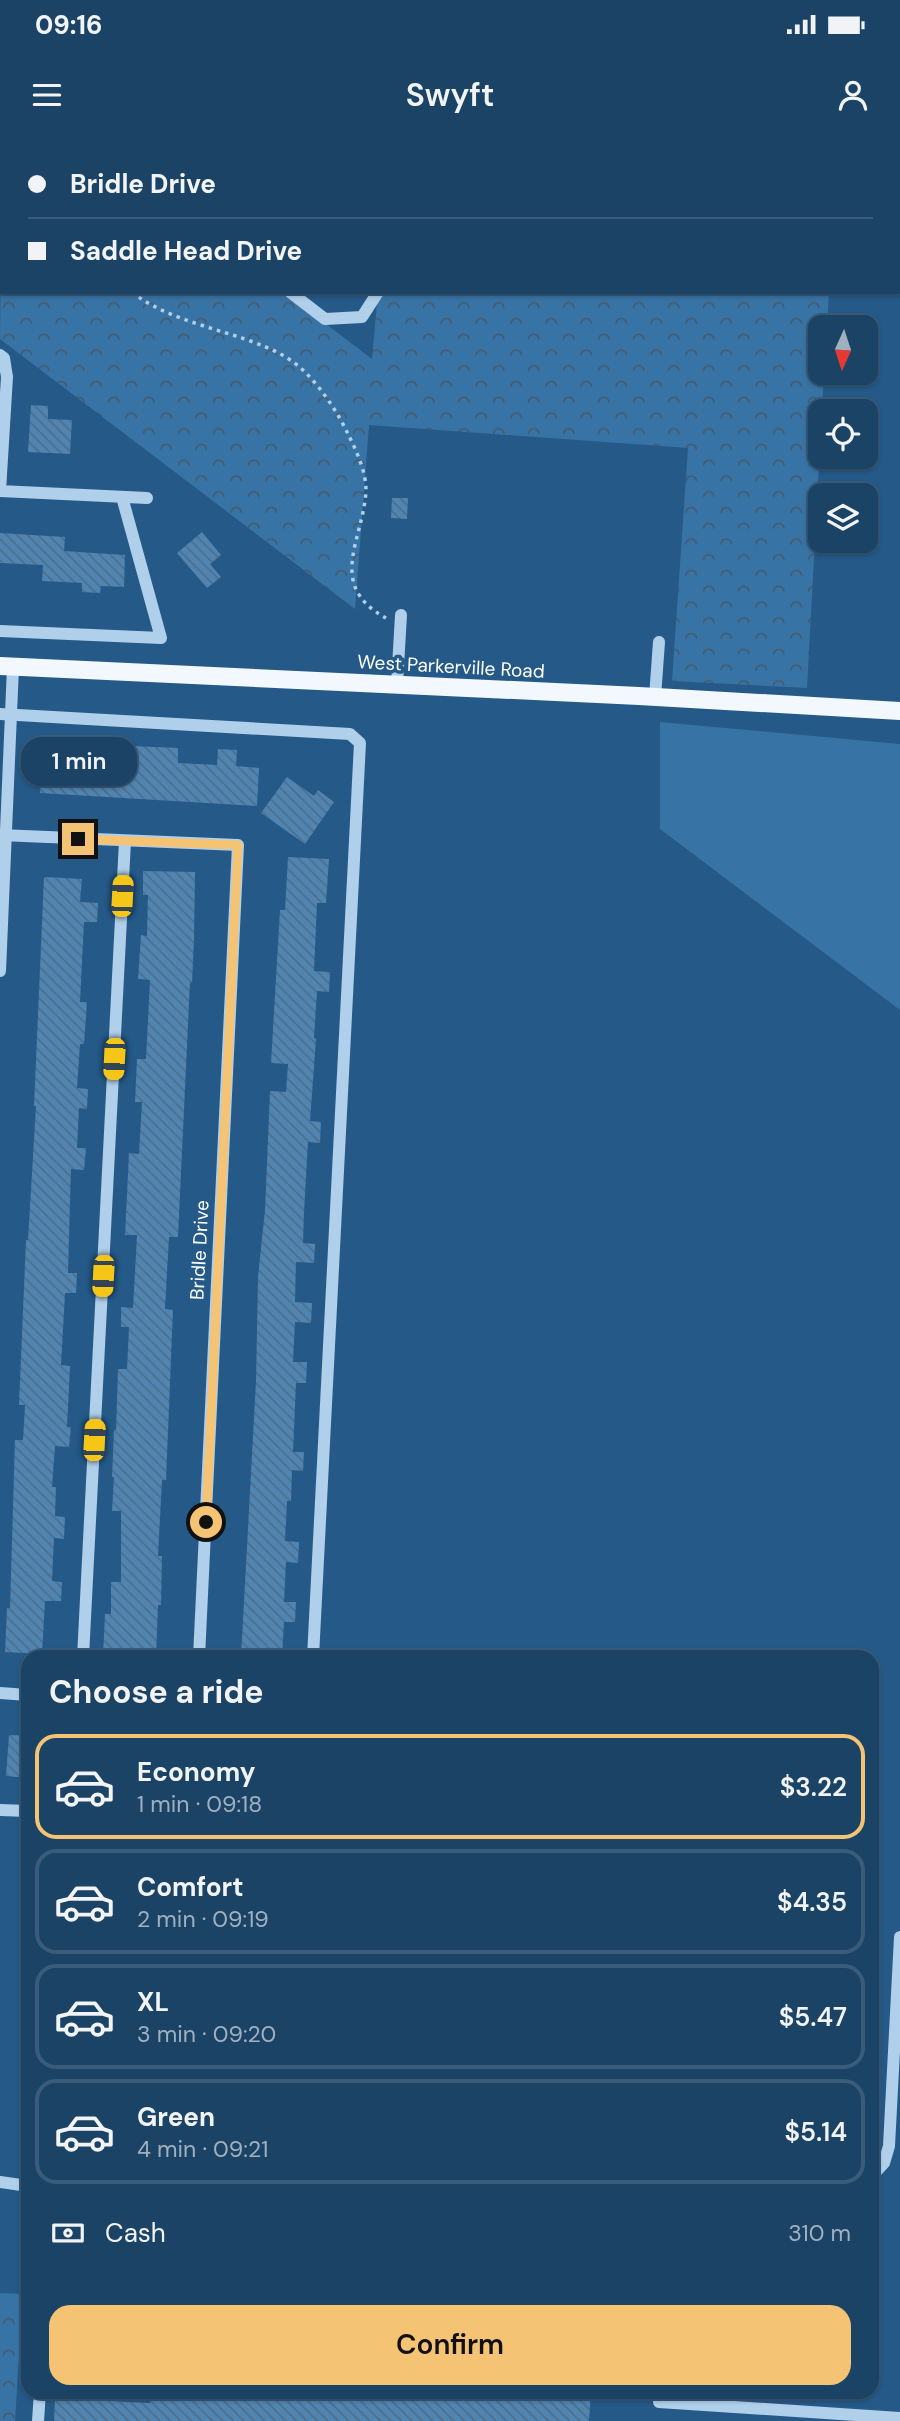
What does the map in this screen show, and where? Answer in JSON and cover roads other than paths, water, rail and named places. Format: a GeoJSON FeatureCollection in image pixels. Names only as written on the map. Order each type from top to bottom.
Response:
{"type":"FeatureCollection","features":[{"type":"Feature","properties":{"kind":"main road","name":"West Parkerville Road"},"geometry":{"type":"LineString","coordinates":[[7,666],[900,711]]}},
{"type":"Feature","properties":{"kind":"street"},"geometry":{"type":"LineString","coordinates":[[293,294],[325,319],[362,317],[377,294]]}},
{"type":"Feature","properties":{"kind":"street"},"geometry":{"type":"LineString","coordinates":[[0,355],[4,358],[6,377],[0,491],[147,498]]}},
{"type":"Feature","properties":{"kind":"street"},"geometry":{"type":"LineString","coordinates":[[0,631],[161,638],[122,497]]}},
{"type":"Feature","properties":{"kind":"street"},"geometry":{"type":"LineString","coordinates":[[397,684],[401,620]]}},
{"type":"Feature","properties":{"kind":"street"},"geometry":{"type":"LineString","coordinates":[[654,697],[659,642]]}},
{"type":"Feature","properties":{"kind":"street"},"geometry":{"type":"LineString","coordinates":[[0,971],[7,666]]}},
{"type":"Feature","properties":{"kind":"street"},"geometry":{"type":"LineString","coordinates":[[5,715],[350,734],[360,743],[313,1650]]}},
{"type":"Feature","properties":{"kind":"street"},"geometry":{"type":"LineString","coordinates":[[3,836],[125,841],[83,1650]]}},
{"type":"Feature","properties":{"kind":"street","name":"Bridle Drive"},"geometry":{"type":"LineString","coordinates":[[125,841],[238,845],[199,1650]]}},
{"type":"Feature","properties":{"kind":"street"},"geometry":{"type":"LineString","coordinates":[[0,1693],[21,1694]]}},
{"type":"Feature","properties":{"kind":"street"},"geometry":{"type":"LineString","coordinates":[[0,1810],[21,1811]]}},
{"type":"Feature","properties":{"kind":"street"},"geometry":{"type":"LineString","coordinates":[[879,2168],[884,2163],[889,2147],[900,1937]]}},
{"type":"Feature","properties":{"kind":"street"},"geometry":{"type":"LineString","coordinates":[[0,2182],[21,2185]]}},
{"type":"Feature","properties":{"kind":"street"},"geometry":{"type":"LineString","coordinates":[[38,2421],[40,2399]]}},
{"type":"Feature","properties":{"kind":"street"},"geometry":{"type":"LineString","coordinates":[[659,2402],[763,2415],[900,2418]]}}]}
